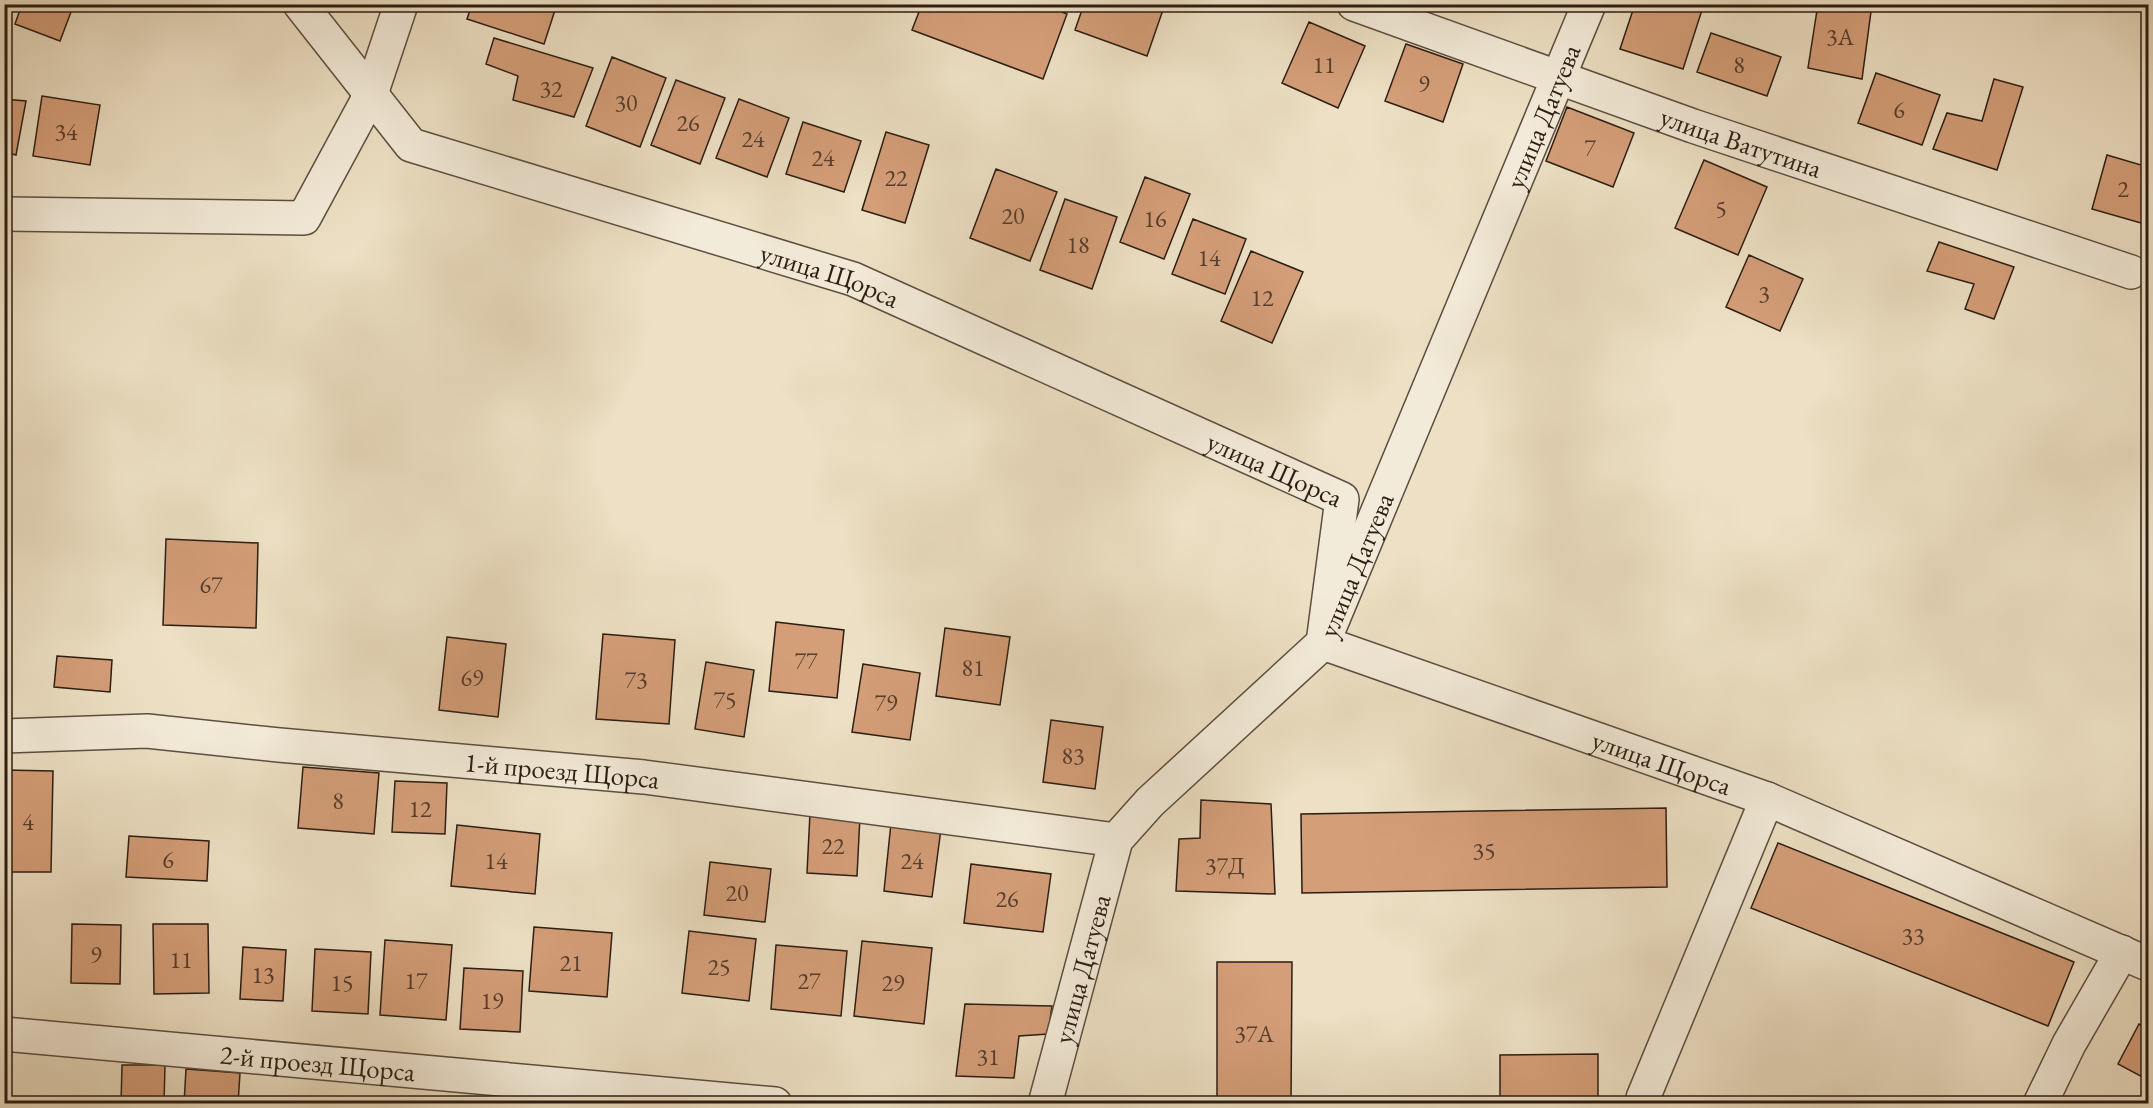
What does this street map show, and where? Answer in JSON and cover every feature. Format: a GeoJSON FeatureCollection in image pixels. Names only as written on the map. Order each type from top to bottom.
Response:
{"type":"FeatureCollection","features":[{"type":"Feature","properties":{"kind":"street","name":"улица Щорса"},"geometry":{"type":"LineString","coordinates":[[300,4],[411,145],[853,279],[1342,499],[1323,643],[1767,799],[2135,958]]}},
{"type":"Feature","properties":{"kind":"street"},"geometry":{"type":"LineString","coordinates":[[4,214],[304,219],[370,94],[401,4]]}},
{"type":"Feature","properties":{"kind":"street","name":"улица Ватутина"},"geometry":{"type":"LineString","coordinates":[[1354,4],[1693,126],[2131,272]]}},
{"type":"Feature","properties":{"kind":"street","name":"улица Датуева"},"geometry":{"type":"LineString","coordinates":[[1044,1104],[1116,840],[1150,802],[1323,643],[1589,4]]}},
{"type":"Feature","properties":{"kind":"street","name":"1-й проезд Щорса"},"geometry":{"type":"LineString","coordinates":[[4,736],[147,730],[279,746],[644,777],[1116,840]]}},
{"type":"Feature","properties":{"kind":"street"},"geometry":{"type":"LineString","coordinates":[[1644,1104],[1643,1098],[1767,799]]}},
{"type":"Feature","properties":{"kind":"street"},"geometry":{"type":"LineString","coordinates":[[2040,1104],[2069,1044],[2135,958]]}},
{"type":"Feature","properties":{"kind":"street","name":"2-й проезд Щорса"},"geometry":{"type":"LineString","coordinates":[[4,1034],[775,1104]]}},
{"type":"Feature","properties":{"kind":"building"},"geometry":{"type":"Polygon","coordinates":[[[22,4],[74,4],[60,41],[15,24],[22,4]]]}},
{"type":"Feature","properties":{"kind":"building"},"geometry":{"type":"Polygon","coordinates":[[[472,4],[557,4],[544,44],[467,19],[472,4]]]}},
{"type":"Feature","properties":{"kind":"building"},"geometry":{"type":"Polygon","coordinates":[[[922,4],[1043,4],[1067,14],[1043,79],[912,30],[922,4]]]}},
{"type":"Feature","properties":{"kind":"building"},"geometry":{"type":"Polygon","coordinates":[[[1084,4],[1165,4],[1147,56],[1075,30],[1084,4]]]}},
{"type":"Feature","properties":{"kind":"building"},"geometry":{"type":"Polygon","coordinates":[[[1635,4],[1684,4],[1702,10],[1683,69],[1620,49],[1635,4]]]}},
{"type":"Feature","properties":{"kind":"building"},"geometry":{"type":"Polygon","coordinates":[[[1818,4],[1872,4],[1862,79],[1808,68],[1818,4]]]}},
{"type":"Feature","properties":{"kind":"building"},"geometry":{"type":"Polygon","coordinates":[[[1309,22],[1365,46],[1338,108],[1282,83],[1309,22]]]}},
{"type":"Feature","properties":{"kind":"building"},"geometry":{"type":"Polygon","coordinates":[[[1711,33],[1781,57],[1767,96],[1697,72],[1711,33]]]}},
{"type":"Feature","properties":{"kind":"building"},"geometry":{"type":"Polygon","coordinates":[[[494,38],[593,68],[574,117],[513,100],[518,76],[486,64],[494,38]]]}},
{"type":"Feature","properties":{"kind":"building"},"geometry":{"type":"Polygon","coordinates":[[[1406,44],[1463,64],[1443,122],[1385,101],[1406,44]]]}},
{"type":"Feature","properties":{"kind":"building"},"geometry":{"type":"Polygon","coordinates":[[[612,57],[666,78],[640,147],[586,126],[612,57]]]}},
{"type":"Feature","properties":{"kind":"building"},"geometry":{"type":"Polygon","coordinates":[[[1876,73],[1940,95],[1922,145],[1858,123],[1876,73]]]}},
{"type":"Feature","properties":{"kind":"building"},"geometry":{"type":"Polygon","coordinates":[[[1994,79],[2023,87],[1997,170],[1933,149],[1947,113],[1982,121],[1994,79]]]}},
{"type":"Feature","properties":{"kind":"building"},"geometry":{"type":"Polygon","coordinates":[[[676,80],[725,98],[700,164],[651,145],[676,80]]]}},
{"type":"Feature","properties":{"kind":"building"},"geometry":{"type":"Polygon","coordinates":[[[42,96],[100,105],[90,165],[33,156],[42,96]]]}},
{"type":"Feature","properties":{"kind":"building"},"geometry":{"type":"Polygon","coordinates":[[[4,99],[26,101],[16,155],[4,152],[4,99]]]}},
{"type":"Feature","properties":{"kind":"building"},"geometry":{"type":"Polygon","coordinates":[[[739,99],[789,118],[767,177],[716,158],[739,99]]]}},
{"type":"Feature","properties":{"kind":"building"},"geometry":{"type":"Polygon","coordinates":[[[1567,107],[1634,133],[1613,187],[1546,161],[1567,107]]]}},
{"type":"Feature","properties":{"kind":"building"},"geometry":{"type":"Polygon","coordinates":[[[803,122],[861,141],[844,192],[786,174],[803,122]]]}},
{"type":"Feature","properties":{"kind":"building"},"geometry":{"type":"Polygon","coordinates":[[[886,132],[929,145],[905,223],[862,210],[886,132]]]}},
{"type":"Feature","properties":{"kind":"building"},"geometry":{"type":"Polygon","coordinates":[[[2107,155],[2148,167],[2148,225],[2092,209],[2107,155]]]}},
{"type":"Feature","properties":{"kind":"building"},"geometry":{"type":"Polygon","coordinates":[[[1704,160],[1767,187],[1738,255],[1675,228],[1704,160]]]}},
{"type":"Feature","properties":{"kind":"building"},"geometry":{"type":"Polygon","coordinates":[[[996,169],[1057,192],[1030,261],[970,238],[996,169]]]}},
{"type":"Feature","properties":{"kind":"building"},"geometry":{"type":"Polygon","coordinates":[[[1145,177],[1190,194],[1164,259],[1120,242],[1145,177]]]}},
{"type":"Feature","properties":{"kind":"building"},"geometry":{"type":"Polygon","coordinates":[[[1065,199],[1117,217],[1092,289],[1040,270],[1065,199]]]}},
{"type":"Feature","properties":{"kind":"building"},"geometry":{"type":"Polygon","coordinates":[[[1193,219],[1246,239],[1225,294],[1172,274],[1193,219]]]}},
{"type":"Feature","properties":{"kind":"building"},"geometry":{"type":"Polygon","coordinates":[[[1939,242],[2014,267],[1994,319],[1965,309],[1974,284],[1927,271],[1939,242]]]}},
{"type":"Feature","properties":{"kind":"building"},"geometry":{"type":"Polygon","coordinates":[[[1251,251],[1303,272],[1272,343],[1221,321],[1251,251]]]}},
{"type":"Feature","properties":{"kind":"building"},"geometry":{"type":"Polygon","coordinates":[[[1749,255],[1803,279],[1780,331],[1726,307],[1749,255]]]}},
{"type":"Feature","properties":{"kind":"building"},"geometry":{"type":"Polygon","coordinates":[[[166,539],[258,543],[256,628],[163,625],[166,539]]]}},
{"type":"Feature","properties":{"kind":"building"},"geometry":{"type":"Polygon","coordinates":[[[776,622],[844,630],[837,698],[769,691],[776,622]]]}},
{"type":"Feature","properties":{"kind":"building"},"geometry":{"type":"Polygon","coordinates":[[[945,628],[1010,637],[1000,705],[936,696],[945,628]]]}},
{"type":"Feature","properties":{"kind":"building"},"geometry":{"type":"Polygon","coordinates":[[[603,634],[675,640],[669,724],[596,719],[603,634]]]}},
{"type":"Feature","properties":{"kind":"building"},"geometry":{"type":"Polygon","coordinates":[[[447,637],[506,644],[498,717],[439,710],[447,637]]]}},
{"type":"Feature","properties":{"kind":"building"},"geometry":{"type":"Polygon","coordinates":[[[57,656],[112,660],[110,692],[54,687],[57,656]]]}},
{"type":"Feature","properties":{"kind":"building"},"geometry":{"type":"Polygon","coordinates":[[[706,662],[754,670],[744,737],[695,729],[706,662]]]}},
{"type":"Feature","properties":{"kind":"building"},"geometry":{"type":"Polygon","coordinates":[[[863,664],[920,673],[910,740],[852,732],[863,664]]]}},
{"type":"Feature","properties":{"kind":"building"},"geometry":{"type":"Polygon","coordinates":[[[1051,720],[1103,727],[1095,789],[1043,782],[1051,720]]]}},
{"type":"Feature","properties":{"kind":"building"},"geometry":{"type":"Polygon","coordinates":[[[303,767],[379,773],[374,834],[298,828],[303,767]]]}},
{"type":"Feature","properties":{"kind":"building"},"geometry":{"type":"Polygon","coordinates":[[[4,770],[53,771],[51,872],[4,872],[4,770]]]}},
{"type":"Feature","properties":{"kind":"building"},"geometry":{"type":"Polygon","coordinates":[[[395,781],[447,783],[445,834],[392,832],[395,781]]]}},
{"type":"Feature","properties":{"kind":"building"},"geometry":{"type":"Polygon","coordinates":[[[1201,800],[1271,804],[1275,894],[1176,891],[1179,839],[1200,838],[1201,800]]]}},
{"type":"Feature","properties":{"kind":"building"},"geometry":{"type":"Polygon","coordinates":[[[1666,808],[1667,887],[1302,893],[1301,814],[1666,808]]]}},
{"type":"Feature","properties":{"kind":"building"},"geometry":{"type":"Polygon","coordinates":[[[810,813],[860,816],[857,876],[807,873],[810,813]]]}},
{"type":"Feature","properties":{"kind":"building"},"geometry":{"type":"Polygon","coordinates":[[[891,823],[941,829],[932,897],[884,891],[891,823]]]}},
{"type":"Feature","properties":{"kind":"building"},"geometry":{"type":"Polygon","coordinates":[[[457,825],[540,834],[535,894],[451,886],[457,825]]]}},
{"type":"Feature","properties":{"kind":"building"},"geometry":{"type":"Polygon","coordinates":[[[129,836],[209,841],[207,881],[126,877],[129,836]]]}},
{"type":"Feature","properties":{"kind":"building"},"geometry":{"type":"Polygon","coordinates":[[[1778,843],[2074,962],[2048,1026],[1751,908],[1778,843]]]}},
{"type":"Feature","properties":{"kind":"building"},"geometry":{"type":"Polygon","coordinates":[[[710,862],[771,869],[765,922],[704,915],[710,862]]]}},
{"type":"Feature","properties":{"kind":"building"},"geometry":{"type":"Polygon","coordinates":[[[971,864],[1051,874],[1043,932],[964,923],[971,864]]]}},
{"type":"Feature","properties":{"kind":"building"},"geometry":{"type":"Polygon","coordinates":[[[72,924],[121,925],[120,984],[71,983],[72,924]]]}},
{"type":"Feature","properties":{"kind":"building"},"geometry":{"type":"Polygon","coordinates":[[[153,924],[208,924],[209,993],[154,994],[153,924]]]}},
{"type":"Feature","properties":{"kind":"building"},"geometry":{"type":"Polygon","coordinates":[[[534,927],[612,933],[607,997],[529,991],[534,927]]]}},
{"type":"Feature","properties":{"kind":"building"},"geometry":{"type":"Polygon","coordinates":[[[689,931],[756,939],[749,1001],[682,993],[689,931]]]}},
{"type":"Feature","properties":{"kind":"building"},"geometry":{"type":"Polygon","coordinates":[[[385,940],[452,945],[446,1020],[380,1015],[385,940]]]}},
{"type":"Feature","properties":{"kind":"building"},"geometry":{"type":"Polygon","coordinates":[[[862,941],[932,948],[924,1024],[854,1016],[862,941]]]}},
{"type":"Feature","properties":{"kind":"building"},"geometry":{"type":"Polygon","coordinates":[[[776,945],[847,951],[841,1016],[771,1009],[776,945]]]}},
{"type":"Feature","properties":{"kind":"building"},"geometry":{"type":"Polygon","coordinates":[[[243,947],[286,950],[283,1001],[240,999],[243,947]]]}},
{"type":"Feature","properties":{"kind":"building"},"geometry":{"type":"Polygon","coordinates":[[[315,949],[371,952],[368,1014],[312,1011],[315,949]]]}},
{"type":"Feature","properties":{"kind":"building"},"geometry":{"type":"Polygon","coordinates":[[[1217,962],[1292,962],[1291,1104],[1217,1104],[1217,962]]]}},
{"type":"Feature","properties":{"kind":"building"},"geometry":{"type":"Polygon","coordinates":[[[464,968],[523,971],[520,1032],[460,1029],[464,968]]]}},
{"type":"Feature","properties":{"kind":"building"},"geometry":{"type":"Polygon","coordinates":[[[965,1004],[1052,1006],[1048,1034],[1019,1036],[1014,1078],[956,1076],[965,1004]]]}},
{"type":"Feature","properties":{"kind":"building"},"geometry":{"type":"Polygon","coordinates":[[[2139,1024],[2148,1029],[2148,1080],[2118,1064],[2139,1024]]]}},
{"type":"Feature","properties":{"kind":"building"},"geometry":{"type":"Polygon","coordinates":[[[1598,1054],[1598,1104],[1500,1104],[1500,1055],[1598,1054]]]}},
{"type":"Feature","properties":{"kind":"building"},"geometry":{"type":"Polygon","coordinates":[[[122,1065],[165,1065],[164,1104],[121,1104],[122,1065]]]}},
{"type":"Feature","properties":{"kind":"building"},"geometry":{"type":"Polygon","coordinates":[[[186,1069],[240,1073],[238,1104],[184,1104],[186,1069]]]}}]}
